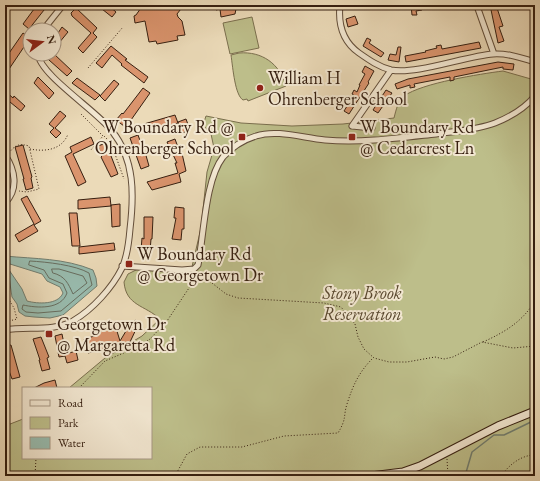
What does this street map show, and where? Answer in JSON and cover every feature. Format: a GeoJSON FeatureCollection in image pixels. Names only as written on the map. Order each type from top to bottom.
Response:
{"type":"FeatureCollection","features":[{"type":"Feature","properties":{"kind":"main road"},"geometry":{"type":"LineString","coordinates":[[371,476],[403,472],[447,453],[498,426],[535,411]]}},
{"type":"Feature","properties":{"kind":"street"},"geometry":{"type":"LineString","coordinates":[[49,22],[63,5]]}},
{"type":"Feature","properties":{"kind":"street"},"geometry":{"type":"LineString","coordinates":[[340,5],[339,20],[347,42],[367,58],[391,70],[415,69],[494,54],[510,54],[535,62]]}},
{"type":"Feature","properties":{"kind":"street"},"geometry":{"type":"LineString","coordinates":[[477,6],[494,54]]}},
{"type":"Feature","properties":{"kind":"street"},"geometry":{"type":"LineString","coordinates":[[5,330],[56,326],[73,320],[85,313],[113,283],[122,266],[133,213],[132,178],[121,143],[103,120],[51,76],[40,62]]}},
{"type":"Feature","properties":{"kind":"street"},"geometry":{"type":"LineString","coordinates":[[372,128],[352,126],[391,70]]}},
{"type":"Feature","properties":{"kind":"street"},"geometry":{"type":"LineString","coordinates":[[122,266],[197,271],[209,197],[216,168],[223,157],[238,143],[256,136],[273,133],[325,140],[365,141],[478,128],[495,123],[513,114],[535,96]]}},
{"type":"Feature","properties":{"kind":"street"},"geometry":{"type":"LineString","coordinates":[[5,203],[11,197],[14,190],[12,167],[6,155]]}},
{"type":"Feature","properties":{"kind":"path"},"geometry":{"type":"LineString","coordinates":[[88,68],[123,27]]}},
{"type":"Feature","properties":{"kind":"path"},"geometry":{"type":"LineString","coordinates":[[82,114],[111,142],[124,179]]}},
{"type":"Feature","properties":{"kind":"path"},"geometry":{"type":"LineString","coordinates":[[29,149],[45,151],[55,149],[62,144],[68,134]]}},
{"type":"Feature","properties":{"kind":"path"},"geometry":{"type":"LineString","coordinates":[[90,151],[104,136]]}},
{"type":"Feature","properties":{"kind":"path"},"geometry":{"type":"LineString","coordinates":[[6,155],[19,144],[29,146],[39,189],[27,192],[14,190]]}},
{"type":"Feature","properties":{"kind":"path"},"geometry":{"type":"LineString","coordinates":[[197,271],[226,294],[238,298],[324,303],[341,308],[355,324],[358,337],[364,350],[374,358],[389,362],[401,362],[435,357],[444,359],[453,357],[506,332],[526,316],[535,301]]}},
{"type":"Feature","properties":{"kind":"path"},"geometry":{"type":"LineString","coordinates":[[80,387],[105,361],[140,346],[150,339],[167,321],[198,276],[197,271]]}},
{"type":"Feature","properties":{"kind":"path"},"geometry":{"type":"LineString","coordinates":[[5,294],[14,308],[17,319],[5,322]]}},
{"type":"Feature","properties":{"kind":"path"},"geometry":{"type":"LineString","coordinates":[[482,342],[513,348],[535,346]]}},
{"type":"Feature","properties":{"kind":"path"},"geometry":{"type":"LineString","coordinates":[[175,476],[187,454],[200,447],[242,447],[284,436],[338,433],[345,421],[347,405],[360,371],[374,358]]}},
{"type":"Feature","properties":{"kind":"path"},"geometry":{"type":"LineString","coordinates":[[447,453],[448,476]]}},
{"type":"Feature","properties":{"kind":"path"},"geometry":{"type":"LineString","coordinates":[[501,476],[507,467],[515,462],[528,455],[535,455]]}},
{"type":"Feature","properties":{"kind":"path"},"geometry":{"type":"LineString","coordinates":[[35,476],[36,459]]}},
{"type":"Feature","properties":{"kind":"green space"},"geometry":{"type":"Polygon","coordinates":[[[252,17],[259,48],[230,54],[223,23],[252,17]]]}},
{"type":"Feature","properties":{"kind":"green space"},"geometry":{"type":"Polygon","coordinates":[[[239,53],[255,54],[269,60],[279,71],[286,86],[248,101],[247,99],[243,100],[240,97],[236,87],[231,55],[239,53]]]}},
{"type":"Feature","properties":{"kind":"green space","name":"Stony Brook Reservation"},"geometry":{"type":"Polygon","coordinates":[[[503,71],[531,79],[535,74],[535,476],[5,476],[5,426],[22,419],[22,459],[152,459],[152,387],[70,387],[105,358],[142,336],[160,319],[132,301],[128,296],[124,282],[128,274],[138,269],[191,271],[201,228],[207,172],[214,148],[211,134],[203,125],[206,116],[241,123],[292,126],[343,124],[394,118],[400,100],[412,91],[437,83],[503,71]]]}},
{"type":"Feature","properties":{"kind":"water"},"geometry":{"type":"Polygon","coordinates":[[[5,256],[60,261],[93,270],[97,286],[63,315],[50,318],[25,316],[19,312],[17,304],[12,297],[9,277],[5,270],[5,256]],[[10,264],[7,267],[22,289],[27,301],[47,303],[57,300],[63,293],[60,287],[47,281],[42,274],[10,264]]]}},
{"type":"Feature","properties":{"kind":"building"},"geometry":{"type":"Polygon","coordinates":[[[37,5],[48,5],[35,22],[24,22],[37,5]]]}},
{"type":"Feature","properties":{"kind":"building"},"geometry":{"type":"Polygon","coordinates":[[[97,5],[108,5],[116,12],[112,17],[97,5]]]}},
{"type":"Feature","properties":{"kind":"building"},"geometry":{"type":"Polygon","coordinates":[[[143,5],[184,5],[177,14],[182,21],[185,35],[177,36],[178,40],[157,44],[156,41],[149,42],[145,21],[135,23],[134,16],[143,5]]]}},
{"type":"Feature","properties":{"kind":"building"},"geometry":{"type":"Polygon","coordinates":[[[215,5],[245,5],[245,7],[236,9],[235,14],[221,17],[220,9],[216,10],[215,5]]]}},
{"type":"Feature","properties":{"kind":"building"},"geometry":{"type":"Polygon","coordinates":[[[411,5],[422,5],[422,10],[416,11],[417,15],[412,15],[411,5]]]}},
{"type":"Feature","properties":{"kind":"building"},"geometry":{"type":"Polygon","coordinates":[[[490,5],[496,5],[503,26],[499,27],[504,41],[498,43],[490,5]]]}},
{"type":"Feature","properties":{"kind":"building"},"geometry":{"type":"Polygon","coordinates":[[[76,8],[97,28],[93,33],[97,37],[83,53],[78,48],[91,33],[72,16],[71,13],[76,8]]]}},
{"type":"Feature","properties":{"kind":"building"},"geometry":{"type":"Polygon","coordinates":[[[355,16],[358,24],[348,27],[346,19],[355,16]]]}},
{"type":"Feature","properties":{"kind":"building"},"geometry":{"type":"Polygon","coordinates":[[[62,27],[68,32],[62,39],[62,27]]]}},
{"type":"Feature","properties":{"kind":"building"},"geometry":{"type":"Polygon","coordinates":[[[22,34],[22,50],[5,75],[5,59],[22,34]]]}},
{"type":"Feature","properties":{"kind":"building"},"geometry":{"type":"Polygon","coordinates":[[[367,38],[371,40],[369,43],[384,53],[381,57],[363,46],[367,38]]]}},
{"type":"Feature","properties":{"kind":"building"},"geometry":{"type":"Polygon","coordinates":[[[479,42],[481,48],[406,62],[405,56],[426,52],[425,51],[437,48],[436,46],[441,45],[442,49],[479,42]]]}},
{"type":"Feature","properties":{"kind":"building"},"geometry":{"type":"Polygon","coordinates":[[[111,46],[127,59],[125,60],[148,77],[144,83],[121,65],[122,64],[112,55],[102,68],[96,63],[111,46]]]}},
{"type":"Feature","properties":{"kind":"building"},"geometry":{"type":"Polygon","coordinates":[[[398,47],[401,47],[399,62],[388,60],[390,54],[396,55],[398,47]]]}},
{"type":"Feature","properties":{"kind":"building"},"geometry":{"type":"Polygon","coordinates":[[[51,62],[62,62],[72,71],[67,76],[51,62]]]}},
{"type":"Feature","properties":{"kind":"building"},"geometry":{"type":"Polygon","coordinates":[[[498,62],[514,64],[513,70],[503,69],[503,67],[454,77],[454,80],[450,81],[450,77],[414,84],[415,87],[410,88],[410,85],[397,89],[395,84],[408,79],[498,62]]]}},
{"type":"Feature","properties":{"kind":"building"},"geometry":{"type":"Polygon","coordinates":[[[365,66],[374,71],[368,82],[369,83],[349,114],[344,111],[354,95],[352,94],[354,90],[357,92],[365,74],[362,72],[365,66]]]}},
{"type":"Feature","properties":{"kind":"building"},"geometry":{"type":"Polygon","coordinates":[[[38,77],[54,93],[49,99],[34,83],[38,77]]]}},
{"type":"Feature","properties":{"kind":"building"},"geometry":{"type":"Polygon","coordinates":[[[77,78],[100,95],[95,100],[72,83],[77,78]]]}},
{"type":"Feature","properties":{"kind":"building"},"geometry":{"type":"Polygon","coordinates":[[[114,80],[119,84],[105,101],[100,96],[114,80]]]}},
{"type":"Feature","properties":{"kind":"building"},"geometry":{"type":"Polygon","coordinates":[[[143,88],[150,93],[131,120],[130,119],[124,126],[116,120],[122,113],[123,114],[143,88]]]}},
{"type":"Feature","properties":{"kind":"building"},"geometry":{"type":"Polygon","coordinates":[[[386,90],[392,93],[378,113],[373,110],[386,90]]]}},
{"type":"Feature","properties":{"kind":"building"},"geometry":{"type":"Polygon","coordinates":[[[5,91],[13,98],[14,96],[25,106],[21,111],[10,102],[8,105],[5,102],[5,91]]]}},
{"type":"Feature","properties":{"kind":"building"},"geometry":{"type":"Polygon","coordinates":[[[60,111],[66,116],[55,128],[61,133],[56,138],[50,132],[54,128],[49,124],[60,111]]]}},
{"type":"Feature","properties":{"kind":"building"},"geometry":{"type":"Polygon","coordinates":[[[175,115],[178,123],[147,132],[144,124],[175,115]]]}},
{"type":"Feature","properties":{"kind":"building"},"geometry":{"type":"Polygon","coordinates":[[[186,119],[190,130],[182,133],[178,122],[186,119]]]}},
{"type":"Feature","properties":{"kind":"building"},"geometry":{"type":"Polygon","coordinates":[[[138,135],[142,146],[143,145],[149,166],[141,169],[130,138],[138,135]]]}},
{"type":"Feature","properties":{"kind":"building"},"geometry":{"type":"Polygon","coordinates":[[[91,137],[94,144],[73,154],[86,182],[78,186],[65,156],[72,152],[70,147],[91,137]]]}},
{"type":"Feature","properties":{"kind":"building"},"geometry":{"type":"Polygon","coordinates":[[[175,139],[179,150],[181,149],[186,171],[179,174],[181,182],[152,190],[147,182],[178,173],[175,163],[177,163],[167,142],[175,139]]]}},
{"type":"Feature","properties":{"kind":"building"},"geometry":{"type":"Polygon","coordinates":[[[106,143],[118,174],[111,177],[101,157],[102,156],[98,146],[106,143]]]}},
{"type":"Feature","properties":{"kind":"building"},"geometry":{"type":"Polygon","coordinates":[[[23,145],[32,177],[33,188],[26,190],[15,147],[23,145]]]}},
{"type":"Feature","properties":{"kind":"building"},"geometry":{"type":"Polygon","coordinates":[[[27,196],[41,221],[34,225],[38,231],[19,242],[15,235],[34,224],[21,199],[27,196]]]}},
{"type":"Feature","properties":{"kind":"building"},"geometry":{"type":"Polygon","coordinates":[[[110,197],[111,206],[78,209],[78,200],[110,197]]]}},
{"type":"Feature","properties":{"kind":"building"},"geometry":{"type":"Polygon","coordinates":[[[120,204],[120,226],[112,227],[111,205],[120,204]]]}},
{"type":"Feature","properties":{"kind":"building"},"geometry":{"type":"Polygon","coordinates":[[[175,207],[184,208],[184,229],[182,229],[181,240],[172,239],[176,218],[174,218],[175,207]]]}},
{"type":"Feature","properties":{"kind":"building"},"geometry":{"type":"Polygon","coordinates":[[[69,213],[77,213],[80,246],[72,246],[69,213]]]}},
{"type":"Feature","properties":{"kind":"building"},"geometry":{"type":"Polygon","coordinates":[[[144,217],[153,217],[150,251],[141,250],[142,238],[144,239],[144,217]]]}},
{"type":"Feature","properties":{"kind":"building"},"geometry":{"type":"Polygon","coordinates":[[[114,243],[115,250],[79,254],[79,247],[114,243]]]}},
{"type":"Feature","properties":{"kind":"building"},"geometry":{"type":"Polygon","coordinates":[[[135,320],[139,323],[130,342],[88,353],[84,339],[98,335],[97,332],[116,328],[120,341],[129,326],[130,327],[135,320]]]}},
{"type":"Feature","properties":{"kind":"building"},"geometry":{"type":"Polygon","coordinates":[[[62,334],[66,354],[76,351],[78,360],[67,363],[65,356],[59,357],[55,336],[62,334]]]}},
{"type":"Feature","properties":{"kind":"building"},"geometry":{"type":"Polygon","coordinates":[[[41,337],[49,357],[47,358],[50,369],[42,371],[33,339],[41,337]]]}},
{"type":"Feature","properties":{"kind":"building"},"geometry":{"type":"Polygon","coordinates":[[[11,345],[20,377],[12,379],[5,360],[5,346],[11,345]]]}},
{"type":"Feature","properties":{"kind":"building"},"geometry":{"type":"Polygon","coordinates":[[[55,380],[57,387],[36,387],[55,380]]]}},
{"type":"Feature","properties":{"kind":"waterway"},"geometry":{"type":"LineString","coordinates":[[465,476],[472,452],[494,435],[504,435],[535,420]]}},
{"type":"Feature","properties":{"kind":"place","name":"William H Ohrenberger School"},"geometry":{"type":"Point","coordinates":[260,88]}},
{"type":"Feature","properties":{"kind":"place","name":"W Boundary Rd @ Ohrenberger School"},"geometry":{"type":"Point","coordinates":[242,137]}},
{"type":"Feature","properties":{"kind":"place","name":"W Boundary Rd @ Cedarcrest Ln"},"geometry":{"type":"Point","coordinates":[352,137]}},
{"type":"Feature","properties":{"kind":"place","name":"W Boundary Rd @ Georgetown Dr"},"geometry":{"type":"Point","coordinates":[129,264]}},
{"type":"Feature","properties":{"kind":"place","name":"Georgetown Dr @ Margaretta Rd"},"geometry":{"type":"Point","coordinates":[49,334]}}]}
